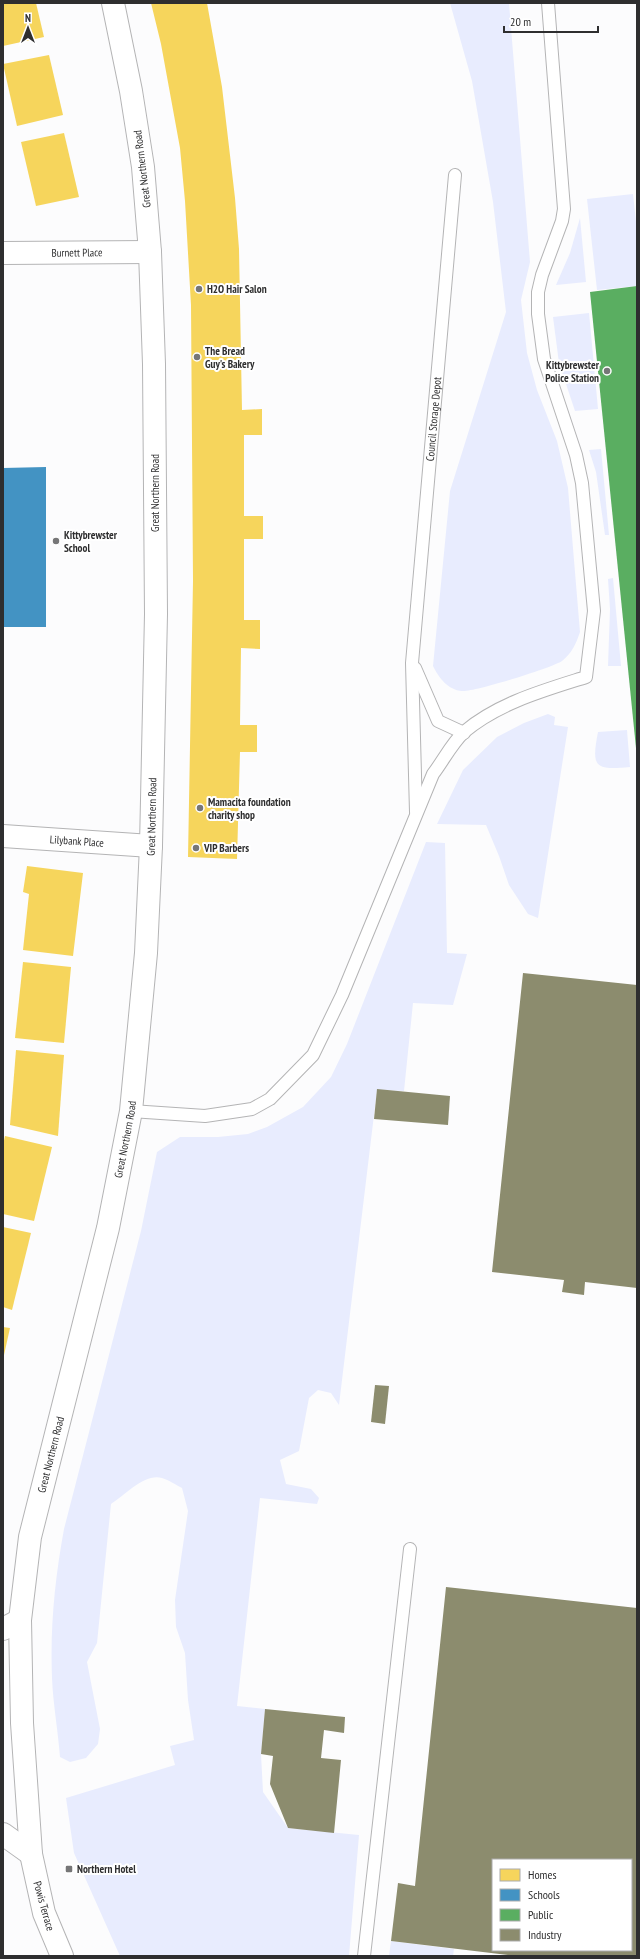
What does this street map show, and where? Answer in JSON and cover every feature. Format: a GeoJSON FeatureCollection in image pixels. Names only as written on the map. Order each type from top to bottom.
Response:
{"type":"FeatureCollection","features":[{"type":"Feature","properties":{"kind":"main road","name":"Great Northern Road"},"geometry":{"type":"LineString","coordinates":[[31,1854],[22,1723],[11,1625],[30,1537],[108,1228],[131,1111],[145,968],[151,846],[156,614],[154,364],[150,252],[144,167],[131,90],[113,3]]}},
{"type":"Feature","properties":{"kind":"main road","name":"Burnett Place"},"geometry":{"type":"LineString","coordinates":[[3,253],[150,252]]}},
{"type":"Feature","properties":{"kind":"main road","name":"Lilybank Place"},"geometry":{"type":"LineString","coordinates":[[3,836],[151,846]]}},
{"type":"Feature","properties":{"kind":"main road"},"geometry":{"type":"LineString","coordinates":[[3,1834],[31,1854]]}},
{"type":"Feature","properties":{"kind":"main road","name":"Powis Terrace"},"geometry":{"type":"LineString","coordinates":[[31,1854],[44,1913],[62,1956]]}},
{"type":"Feature","properties":{"kind":"lane"},"geometry":{"type":"LineString","coordinates":[[131,1111],[205,1116],[252,1109],[270,1099],[313,1055],[342,995],[433,774],[464,733],[488,716],[518,700],[586,677],[593,632],[594,611],[582,483],[576,456],[544,359],[538,314],[538,292],[542,275],[562,221],[564,209],[548,3]]}},
{"type":"Feature","properties":{"kind":"lane","name":"Council Storage Depot"},"geometry":{"type":"LineString","coordinates":[[416,817],[412,663],[455,175]]}},
{"type":"Feature","properties":{"kind":"lane"},"geometry":{"type":"LineString","coordinates":[[412,663],[438,721],[464,733]]}},
{"type":"Feature","properties":{"kind":"lane"},"geometry":{"type":"LineString","coordinates":[[364,1956],[410,1549]]}},
{"type":"Feature","properties":{"kind":"shaded area"},"geometry":{"type":"Polygon","coordinates":[[[450,3],[509,3],[530,262],[521,300],[527,353],[537,390],[557,441],[568,488],[580,632],[571,651],[562,661],[529,674],[469,691],[457,690],[448,686],[438,675],[433,666],[450,491],[506,312],[493,202],[472,81],[450,3]]]}},
{"type":"Feature","properties":{"kind":"shaded area"},"geometry":{"type":"Polygon","coordinates":[[[633,194],[637,231],[637,286],[597,290],[587,199],[633,194]]]}},
{"type":"Feature","properties":{"kind":"shaded area"},"geometry":{"type":"Polygon","coordinates":[[[580,218],[586,282],[556,285],[570,253],[580,218]]]}},
{"type":"Feature","properties":{"kind":"shaded area"},"geometry":{"type":"Polygon","coordinates":[[[589,313],[598,409],[575,411],[559,363],[553,317],[589,313]]]}},
{"type":"Feature","properties":{"kind":"shaded area"},"geometry":{"type":"Polygon","coordinates":[[[601,449],[609,535],[605,535],[596,472],[589,450],[601,449]]]}},
{"type":"Feature","properties":{"kind":"shaded area"},"geometry":{"type":"Polygon","coordinates":[[[613,578],[621,666],[608,666],[610,609],[608,579],[613,578]]]}},
{"type":"Feature","properties":{"kind":"shaded area"},"geometry":{"type":"Polygon","coordinates":[[[548,714],[555,717],[554,725],[568,727],[538,918],[528,914],[509,885],[486,825],[437,824],[463,770],[497,737],[524,723],[548,714]]]}},
{"type":"Feature","properties":{"kind":"shaded area"},"geometry":{"type":"Polygon","coordinates":[[[627,730],[630,767],[609,768],[598,764],[595,753],[598,732],[627,730]]]}},
{"type":"Feature","properties":{"kind":"shaded area"},"geometry":{"type":"Polygon","coordinates":[[[426,842],[445,843],[447,953],[467,954],[453,1005],[413,1003],[404,1091],[377,1090],[339,1405],[331,1393],[318,1390],[309,1398],[299,1451],[280,1460],[286,1484],[311,1489],[319,1498],[317,1504],[260,1498],[237,1706],[265,1709],[261,1754],[263,1792],[288,1828],[359,1835],[349,1956],[120,1956],[74,1853],[66,1798],[175,1765],[170,1746],[194,1740],[188,1700],[185,1653],[176,1627],[175,1600],[188,1511],[182,1488],[170,1481],[156,1477],[135,1486],[111,1504],[97,1643],[87,1662],[100,1729],[98,1744],[86,1758],[70,1762],[60,1757],[53,1698],[53,1621],[58,1566],[64,1529],[141,1231],[157,1152],[180,1137],[218,1137],[248,1134],[267,1127],[303,1107],[331,1077],[347,1044],[426,842]]]}},
{"type":"Feature","properties":{"kind":"shaded area"},"geometry":{"type":"Polygon","coordinates":[[[391,1941],[454,1949],[453,1956],[389,1956],[391,1941]]]}},
{"type":"Feature","properties":{"kind":"building: Homes"},"geometry":{"type":"Polygon","coordinates":[[[3,3],[36,3],[44,37],[3,46],[3,3]]]}},
{"type":"Feature","properties":{"kind":"building: Homes"},"geometry":{"type":"Polygon","coordinates":[[[151,3],[207,3],[222,87],[235,198],[239,249],[242,410],[262,409],[262,435],[244,435],[244,516],[263,516],[263,539],[244,539],[244,620],[260,620],[260,649],[241,648],[240,725],[257,725],[257,752],[240,752],[237,859],[188,857],[193,581],[191,305],[185,201],[180,148],[161,44],[151,3]]]}},
{"type":"Feature","properties":{"kind":"building: Homes"},"geometry":{"type":"Polygon","coordinates":[[[49,55],[63,115],[17,126],[3,64],[49,55]]]}},
{"type":"Feature","properties":{"kind":"building: Homes"},"geometry":{"type":"Polygon","coordinates":[[[64,133],[79,197],[36,206],[21,142],[64,133]]]}},
{"type":"Feature","properties":{"kind":"building: Homes"},"geometry":{"type":"Polygon","coordinates":[[[27,866],[83,873],[73,956],[23,950],[29,894],[23,892],[27,866]]]}},
{"type":"Feature","properties":{"kind":"building: Homes"},"geometry":{"type":"Polygon","coordinates":[[[23,962],[71,967],[64,1043],[15,1038],[23,962]]]}},
{"type":"Feature","properties":{"kind":"building: Homes"},"geometry":{"type":"Polygon","coordinates":[[[16,1050],[64,1055],[58,1136],[10,1125],[16,1050]]]}},
{"type":"Feature","properties":{"kind":"building: Homes"},"geometry":{"type":"Polygon","coordinates":[[[5,1136],[52,1147],[34,1221],[3,1214],[3,1145],[5,1136]]]}},
{"type":"Feature","properties":{"kind":"building: Homes"},"geometry":{"type":"Polygon","coordinates":[[[3,1227],[31,1233],[12,1310],[3,1307],[3,1227]]]}},
{"type":"Feature","properties":{"kind":"building: Homes"},"geometry":{"type":"Polygon","coordinates":[[[3,1327],[10,1328],[4,1355],[3,1355],[3,1327]]]}},
{"type":"Feature","properties":{"kind":"building: Schools"},"geometry":{"type":"Polygon","coordinates":[[[46,467],[46,627],[3,627],[3,468],[46,467]]]}},
{"type":"Feature","properties":{"kind":"building: Public"},"geometry":{"type":"Polygon","coordinates":[[[637,286],[637,748],[636,748],[590,292],[637,286]]]}},
{"type":"Feature","properties":{"kind":"building: Industry"},"geometry":{"type":"Polygon","coordinates":[[[523,973],[637,985],[637,1288],[585,1282],[584,1295],[562,1292],[564,1280],[492,1272],[523,973]]]}},
{"type":"Feature","properties":{"kind":"building: Industry"},"geometry":{"type":"Polygon","coordinates":[[[377,1089],[450,1096],[448,1125],[374,1119],[377,1089]]]}},
{"type":"Feature","properties":{"kind":"building: Industry"},"geometry":{"type":"Polygon","coordinates":[[[375,1385],[389,1386],[385,1424],[371,1422],[375,1385]]]}},
{"type":"Feature","properties":{"kind":"building: Industry"},"geometry":{"type":"Polygon","coordinates":[[[446,1587],[637,1608],[637,1956],[517,1956],[391,1941],[398,1883],[415,1886],[446,1587]]]}},
{"type":"Feature","properties":{"kind":"building: Industry"},"geometry":{"type":"Polygon","coordinates":[[[265,1709],[345,1717],[344,1733],[324,1730],[321,1758],[341,1760],[334,1833],[288,1828],[270,1784],[273,1756],[261,1754],[265,1709]]]}},
{"type":"Feature","properties":{"kind":"place","name":"H2O Hair Salon"},"geometry":{"type":"Point","coordinates":[199,289]}},
{"type":"Feature","properties":{"kind":"place","name":"The Bread Guy's Bakery"},"geometry":{"type":"Point","coordinates":[197,357]}},
{"type":"Feature","properties":{"kind":"place","name":"Kittybrewster Police Station"},"geometry":{"type":"Point","coordinates":[607,371]}},
{"type":"Feature","properties":{"kind":"place","name":"Kittybrewster School"},"geometry":{"type":"Point","coordinates":[56,541]}},
{"type":"Feature","properties":{"kind":"place","name":"Mamacita foundation charity shop"},"geometry":{"type":"Point","coordinates":[200,808]}},
{"type":"Feature","properties":{"kind":"place","name":"VIP Barbers"},"geometry":{"type":"Point","coordinates":[196,848]}},
{"type":"Feature","properties":{"kind":"place","name":"Northern Hotel"},"geometry":{"type":"Point","coordinates":[69,1869]}}]}
